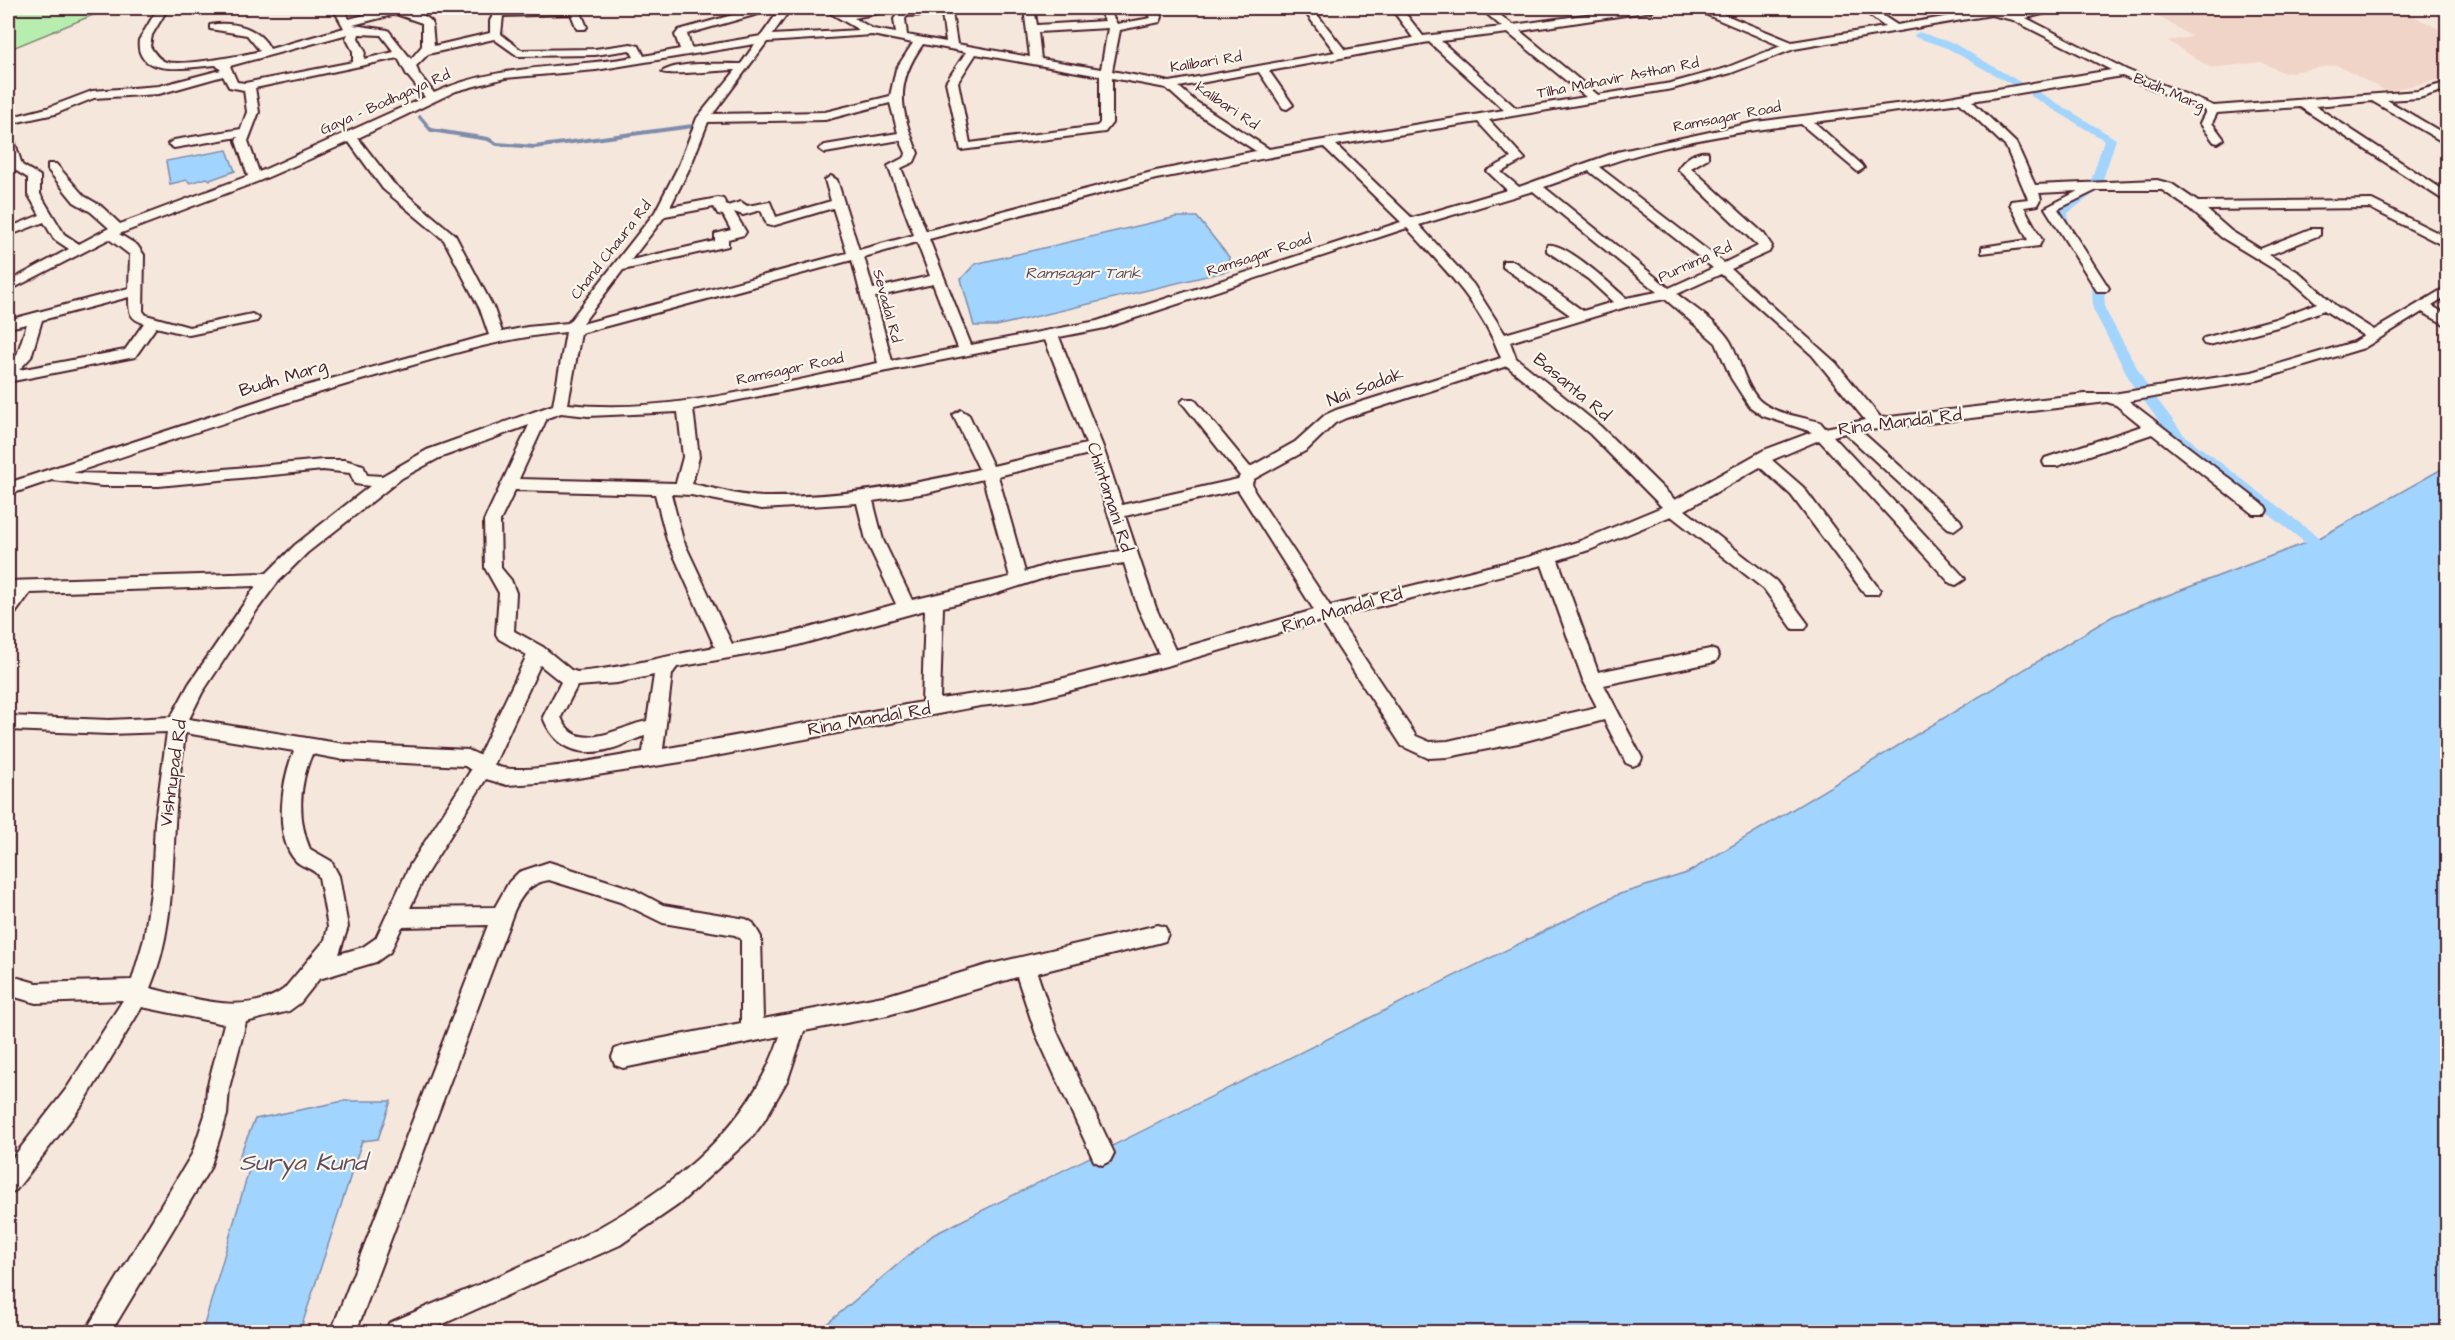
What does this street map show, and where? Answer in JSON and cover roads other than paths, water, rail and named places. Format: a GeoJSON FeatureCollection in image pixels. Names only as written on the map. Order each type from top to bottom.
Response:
{"type":"FeatureCollection","features":[{"type":"Feature","properties":{"kind":"street"},"geometry":{"type":"LineString","coordinates":[[163,8],[160,16],[144,37],[144,46],[150,55],[162,64],[171,67],[212,62],[225,68],[233,85],[247,86],[358,65],[402,54]]}},
{"type":"Feature","properties":{"kind":"street"},"geometry":{"type":"LineString","coordinates":[[338,8],[350,28],[359,51],[358,65]]}},
{"type":"Feature","properties":{"kind":"street"},"geometry":{"type":"LineString","coordinates":[[763,39],[786,8]]}},
{"type":"Feature","properties":{"kind":"street"},"geometry":{"type":"LineString","coordinates":[[827,8],[872,32]]}},
{"type":"Feature","properties":{"kind":"street"},"geometry":{"type":"LineString","coordinates":[[844,17],[894,10],[986,8]]}},
{"type":"Feature","properties":{"kind":"street"},"geometry":{"type":"LineString","coordinates":[[1029,8],[1036,61]]}},
{"type":"Feature","properties":{"kind":"street"},"geometry":{"type":"LineString","coordinates":[[973,50],[952,82],[965,147],[1101,129],[1106,123],[1106,73],[1113,26],[1103,8]]}},
{"type":"Feature","properties":{"kind":"street"},"geometry":{"type":"LineString","coordinates":[[1033,29],[1113,26],[1156,20],[1157,17],[1151,8]]}},
{"type":"Feature","properties":{"kind":"street"},"geometry":{"type":"LineString","coordinates":[[1307,8],[1343,55]]}},
{"type":"Feature","properties":{"kind":"street"},"geometry":{"type":"LineString","coordinates":[[1396,8],[1426,39],[1514,113]]}},
{"type":"Feature","properties":{"kind":"street"},"geometry":{"type":"LineString","coordinates":[[1485,8],[1596,99]]}},
{"type":"Feature","properties":{"kind":"street","name":"Kalibari Rd"},"geometry":{"type":"LineString","coordinates":[[763,39],[872,32],[1170,84],[1426,39],[1652,8]]}},
{"type":"Feature","properties":{"kind":"street"},"geometry":{"type":"LineString","coordinates":[[1683,8],[1707,11],[1791,46]]}},
{"type":"Feature","properties":{"kind":"street"},"geometry":{"type":"LineString","coordinates":[[1865,8],[1894,28]]}},
{"type":"Feature","properties":{"kind":"street"},"geometry":{"type":"LineString","coordinates":[[1935,8],[1950,18]]}},
{"type":"Feature","properties":{"kind":"street"},"geometry":{"type":"LineString","coordinates":[[2016,17],[2055,8]]}},
{"type":"Feature","properties":{"kind":"street"},"geometry":{"type":"LineString","coordinates":[[8,121],[51,111],[92,95],[132,90],[159,90],[253,57],[350,28],[395,9],[405,15],[417,15],[426,20],[430,39],[426,51],[410,66]]}},
{"type":"Feature","properties":{"kind":"street"},"geometry":{"type":"LineString","coordinates":[[581,27],[574,9],[499,14],[495,21],[496,35],[518,53],[596,52],[631,47],[635,48],[640,59]]}},
{"type":"Feature","properties":{"kind":"street"},"geometry":{"type":"LineString","coordinates":[[946,9],[952,45]]}},
{"type":"Feature","properties":{"kind":"street"},"geometry":{"type":"LineString","coordinates":[[894,10],[899,19],[902,37]]}},
{"type":"Feature","properties":{"kind":"street","name":"Tilha Mahavir Asthan Rd"},"geometry":{"type":"LineString","coordinates":[[920,236],[1065,197],[1267,153],[1514,113],[1702,79],[1791,46],[1991,10],[2016,17]]}},
{"type":"Feature","properties":{"kind":"street"},"geometry":{"type":"LineString","coordinates":[[686,50],[681,35],[683,32],[754,12]]}},
{"type":"Feature","properties":{"kind":"street"},"geometry":{"type":"LineString","coordinates":[[2016,17],[2123,72]]}},
{"type":"Feature","properties":{"kind":"street"},"geometry":{"type":"LineString","coordinates":[[214,27],[250,31],[259,39],[266,53]]}},
{"type":"Feature","properties":{"kind":"street"},"geometry":{"type":"LineString","coordinates":[[350,28],[384,32],[402,54],[413,75],[432,98]]}},
{"type":"Feature","properties":{"kind":"street"},"geometry":{"type":"LineString","coordinates":[[426,51],[496,35]]}},
{"type":"Feature","properties":{"kind":"street","name":"Gaya - Bodhgaya Rd"},"geometry":{"type":"LineString","coordinates":[[8,287],[114,231],[255,178],[351,137],[460,86],[495,77],[596,67],[686,50],[763,39]]}},
{"type":"Feature","properties":{"kind":"street","name":"Chand Chaura Rd"},"geometry":{"type":"LineString","coordinates":[[573,328],[661,213],[685,165],[703,118],[744,67],[763,39]]}},
{"type":"Feature","properties":{"kind":"street"},"geometry":{"type":"LineString","coordinates":[[920,40],[901,66],[896,98],[911,156],[897,164],[895,170],[966,351]]}},
{"type":"Feature","properties":{"kind":"street"},"geometry":{"type":"LineString","coordinates":[[253,57],[267,77],[278,80]]}},
{"type":"Feature","properties":{"kind":"street"},"geometry":{"type":"LineString","coordinates":[[668,72],[703,67],[744,67]]}},
{"type":"Feature","properties":{"kind":"street"},"geometry":{"type":"LineString","coordinates":[[1262,68],[1287,105]]}},
{"type":"Feature","properties":{"kind":"street","name":"Budh Marg"},"geometry":{"type":"LineString","coordinates":[[1963,99],[2123,72],[2212,110],[2419,94],[2448,86]]}},
{"type":"Feature","properties":{"kind":"street","name":"kalibari Rd"},"geometry":{"type":"LineString","coordinates":[[1170,84],[1191,104],[1267,153]]}},
{"type":"Feature","properties":{"kind":"street"},"geometry":{"type":"LineString","coordinates":[[247,86],[253,112],[242,141],[255,178]]}},
{"type":"Feature","properties":{"kind":"street"},"geometry":{"type":"LineString","coordinates":[[703,118],[825,116],[896,98]]}},
{"type":"Feature","properties":{"kind":"street"},"geometry":{"type":"LineString","coordinates":[[2375,98],[2448,141]]}},
{"type":"Feature","properties":{"kind":"street"},"geometry":{"type":"LineString","coordinates":[[1963,99],[2012,146],[2035,201],[2016,204],[2035,242],[1987,250]]}},
{"type":"Feature","properties":{"kind":"street","name":"Ramsagar Road"},"geometry":{"type":"LineString","coordinates":[[560,408],[588,411],[648,410],[685,406],[1051,336],[1100,325],[1410,223],[1535,186],[1621,155],[1731,130],[1963,99]]}},
{"type":"Feature","properties":{"kind":"street"},"geometry":{"type":"LineString","coordinates":[[2304,104],[2448,199]]}},
{"type":"Feature","properties":{"kind":"street"},"geometry":{"type":"LineString","coordinates":[[2212,110],[2206,123],[2218,140]]}},
{"type":"Feature","properties":{"kind":"street"},"geometry":{"type":"LineString","coordinates":[[1481,118],[1519,159],[1493,171],[1516,191]]}},
{"type":"Feature","properties":{"kind":"street"},"geometry":{"type":"LineString","coordinates":[[1804,120],[1858,168]]}},
{"type":"Feature","properties":{"kind":"street"},"geometry":{"type":"LineString","coordinates":[[174,144],[244,132]]}},
{"type":"Feature","properties":{"kind":"street"},"geometry":{"type":"LineString","coordinates":[[825,149],[904,136]]}},
{"type":"Feature","properties":{"kind":"street"},"geometry":{"type":"LineString","coordinates":[[351,137],[388,186],[450,238],[488,309],[497,337]]}},
{"type":"Feature","properties":{"kind":"street"},"geometry":{"type":"LineString","coordinates":[[8,140],[16,167],[34,176],[34,194],[62,239],[79,249]]}},
{"type":"Feature","properties":{"kind":"street","name":"Basanta Rd"},"geometry":{"type":"LineString","coordinates":[[1327,143],[1410,223],[1468,287],[1502,340],[1509,360],[1595,430],[1673,509],[1770,585],[1799,624]]}},
{"type":"Feature","properties":{"kind":"street","name":"Purnima Rd"},"geometry":{"type":"LineString","coordinates":[[1502,340],[1623,303],[1667,294],[1764,249],[1765,246],[1759,237],[1688,176],[1684,169],[1688,163],[1704,155]]}},
{"type":"Feature","properties":{"kind":"street"},"geometry":{"type":"LineString","coordinates":[[1590,166],[1722,268],[1832,366],[1876,423]]}},
{"type":"Feature","properties":{"kind":"street"},"geometry":{"type":"LineString","coordinates":[[52,167],[79,199],[96,209],[135,252],[138,316],[180,329],[198,330],[252,318]]}},
{"type":"Feature","properties":{"kind":"street","name":"Sevadal Rd"},"geometry":{"type":"LineString","coordinates":[[831,180],[867,295],[886,366]]}},
{"type":"Feature","properties":{"kind":"street"},"geometry":{"type":"LineString","coordinates":[[2031,189],[2162,185],[2195,206],[2226,234],[2295,276],[2325,304],[2374,336]]}},
{"type":"Feature","properties":{"kind":"street"},"geometry":{"type":"LineString","coordinates":[[1535,186],[1720,337],[1738,378],[1754,403],[1768,412],[1812,423],[1956,579]]}},
{"type":"Feature","properties":{"kind":"street"},"geometry":{"type":"LineString","coordinates":[[2098,187],[2051,208],[2102,288]]}},
{"type":"Feature","properties":{"kind":"street"},"geometry":{"type":"LineString","coordinates":[[620,267],[723,243],[720,237],[739,232],[728,212],[723,211],[718,201],[661,213]]}},
{"type":"Feature","properties":{"kind":"street"},"geometry":{"type":"LineString","coordinates":[[723,211],[741,206],[744,211],[763,202],[774,227],[838,203]]}},
{"type":"Feature","properties":{"kind":"street"},"geometry":{"type":"LineString","coordinates":[[2195,206],[2372,204],[2448,244]]}},
{"type":"Feature","properties":{"kind":"street"},"geometry":{"type":"LineString","coordinates":[[8,232],[49,216]]}},
{"type":"Feature","properties":{"kind":"street"},"geometry":{"type":"LineString","coordinates":[[2259,254],[2315,232]]}},
{"type":"Feature","properties":{"kind":"street","name":"Budh Marg"},"geometry":{"type":"LineString","coordinates":[[8,489],[268,402],[497,337],[573,328],[920,236]]}},
{"type":"Feature","properties":{"kind":"street"},"geometry":{"type":"LineString","coordinates":[[1552,248],[1593,276],[1623,303]]}},
{"type":"Feature","properties":{"kind":"street"},"geometry":{"type":"LineString","coordinates":[[1508,264],[1583,317]]}},
{"type":"Feature","properties":{"kind":"street"},"geometry":{"type":"LineString","coordinates":[[867,295],[938,279]]}},
{"type":"Feature","properties":{"kind":"street","name":"Rina Mandal Rd"},"geometry":{"type":"LineString","coordinates":[[8,723],[110,727],[177,724],[372,755],[468,758],[500,775],[522,778],[652,758],[931,708],[1033,693],[1170,658],[1372,600],[1548,557],[1586,545],[1673,509],[1761,459],[1821,434],[1876,423],[2049,405],[2085,399],[2115,399],[2253,377],[2359,345],[2424,307],[2448,290]]}},
{"type":"Feature","properties":{"kind":"street"},"geometry":{"type":"LineString","coordinates":[[8,324],[136,291]]}},
{"type":"Feature","properties":{"kind":"street"},"geometry":{"type":"LineString","coordinates":[[2209,341],[2280,322],[2325,304]]}},
{"type":"Feature","properties":{"kind":"street"},"geometry":{"type":"LineString","coordinates":[[2424,307],[2448,322]]}},
{"type":"Feature","properties":{"kind":"street"},"geometry":{"type":"LineString","coordinates":[[8,373],[24,357],[36,316]]}},
{"type":"Feature","properties":{"kind":"street"},"geometry":{"type":"LineString","coordinates":[[8,377],[130,354],[153,321]]}},
{"type":"Feature","properties":{"kind":"street"},"geometry":{"type":"LineString","coordinates":[[560,408],[573,328]]}},
{"type":"Feature","properties":{"kind":"street","name":"Chintamani Rd"},"geometry":{"type":"LineString","coordinates":[[1051,336],[1095,447],[1147,608],[1170,658]]}},
{"type":"Feature","properties":{"kind":"street","name":"Nai Sadak"},"geometry":{"type":"LineString","coordinates":[[1116,512],[1246,479],[1301,446],[1330,419],[1341,414],[1509,360]]}},
{"type":"Feature","properties":{"kind":"street"},"geometry":{"type":"LineString","coordinates":[[2115,399],[2259,510]]}},
{"type":"Feature","properties":{"kind":"street"},"geometry":{"type":"LineString","coordinates":[[1189,402],[1246,479],[1246,492],[1324,615],[1409,741],[1416,747],[1428,750],[1448,749],[1608,712]]}},
{"type":"Feature","properties":{"kind":"street"},"geometry":{"type":"LineString","coordinates":[[682,489],[691,457],[685,406]]}},
{"type":"Feature","properties":{"kind":"street","name":"Vishnupad Rd"},"geometry":{"type":"LineString","coordinates":[[8,1182],[75,1096],[138,992],[154,939],[162,885],[165,822],[177,724],[207,670],[271,579],[322,530],[384,482],[433,454],[560,408]]}},
{"type":"Feature","properties":{"kind":"street"},"geometry":{"type":"LineString","coordinates":[[541,415],[492,521],[493,568],[494,573],[503,580],[507,591],[505,634],[537,652],[565,676],[572,678],[617,676],[665,665],[678,658],[787,641],[907,608],[934,604],[985,591],[1069,565],[1129,556]]}},
{"type":"Feature","properties":{"kind":"street"},"geometry":{"type":"LineString","coordinates":[[961,415],[989,473],[1019,580]]}},
{"type":"Feature","properties":{"kind":"street"},"geometry":{"type":"LineString","coordinates":[[1848,427],[1954,524]]}},
{"type":"Feature","properties":{"kind":"street"},"geometry":{"type":"LineString","coordinates":[[2051,462],[2153,429]]}},
{"type":"Feature","properties":{"kind":"street"},"geometry":{"type":"LineString","coordinates":[[509,484],[682,489],[762,503],[864,497],[989,473],[1095,447]]}},
{"type":"Feature","properties":{"kind":"street"},"geometry":{"type":"LineString","coordinates":[[1761,459],[1797,491],[1871,590]]}},
{"type":"Feature","properties":{"kind":"street"},"geometry":{"type":"LineString","coordinates":[[50,476],[106,482],[151,481],[223,476],[263,469],[343,464],[357,469],[361,480],[384,482]]}},
{"type":"Feature","properties":{"kind":"street"},"geometry":{"type":"LineString","coordinates":[[662,489],[675,540],[726,651]]}},
{"type":"Feature","properties":{"kind":"street"},"geometry":{"type":"LineString","coordinates":[[864,497],[866,515],[885,565],[907,608]]}},
{"type":"Feature","properties":{"kind":"street"},"geometry":{"type":"LineString","coordinates":[[1548,557],[1592,680],[1633,758]]}},
{"type":"Feature","properties":{"kind":"street"},"geometry":{"type":"LineString","coordinates":[[8,587],[271,579]]}},
{"type":"Feature","properties":{"kind":"street"},"geometry":{"type":"LineString","coordinates":[[8,610],[26,586]]}},
{"type":"Feature","properties":{"kind":"street"},"geometry":{"type":"LineString","coordinates":[[931,708],[934,604]]}},
{"type":"Feature","properties":{"kind":"street"},"geometry":{"type":"LineString","coordinates":[[315,970],[377,951],[383,945],[417,871],[483,768],[537,652]]}},
{"type":"Feature","properties":{"kind":"street"},"geometry":{"type":"LineString","coordinates":[[1592,680],[1710,656]]}},
{"type":"Feature","properties":{"kind":"street"},"geometry":{"type":"LineString","coordinates":[[652,758],[654,727],[665,665]]}},
{"type":"Feature","properties":{"kind":"street"},"geometry":{"type":"LineString","coordinates":[[572,678],[552,717],[554,724],[565,739],[574,744],[591,746],[611,742],[630,732],[654,727]]}},
{"type":"Feature","properties":{"kind":"street"},"geometry":{"type":"LineString","coordinates":[[8,985],[36,993],[138,992],[212,1013],[237,1014],[281,1004],[315,970],[334,944],[338,927],[329,876],[324,867],[303,855],[293,820],[291,789],[306,746]]}},
{"type":"Feature","properties":{"kind":"street"},"geometry":{"type":"LineString","coordinates":[[344,1332],[502,916],[523,878],[536,872],[549,871],[626,895],[663,914],[739,926],[746,930],[752,937],[750,1002],[753,1031]]}},
{"type":"Feature","properties":{"kind":"street"},"geometry":{"type":"LineString","coordinates":[[395,918],[502,916]]}},
{"type":"Feature","properties":{"kind":"street"},"geometry":{"type":"LineString","coordinates":[[623,1057],[795,1025],[913,999],[1024,966],[1158,934]]}},
{"type":"Feature","properties":{"kind":"street"},"geometry":{"type":"LineString","coordinates":[[1024,966],[1047,1034],[1102,1153]]}},
{"type":"Feature","properties":{"kind":"street"},"geometry":{"type":"LineString","coordinates":[[98,1332],[202,1160],[216,1115],[218,1088],[237,1014]]}},
{"type":"Feature","properties":{"kind":"street"},"geometry":{"type":"LineString","coordinates":[[398,1332],[611,1236],[670,1197],[745,1128],[756,1113],[775,1081],[795,1025]]}},
{"type":"Feature","properties":{"kind":"water"},"geometry":{"type":"Polygon","coordinates":[[[227,150],[235,171],[210,180],[207,178],[190,183],[187,180],[170,184],[166,161],[227,150]]]}},
{"type":"Feature","properties":{"kind":"water","name":"Ramsagar Tank"},"geometry":{"type":"Polygon","coordinates":[[[1176,217],[1197,217],[1229,257],[1228,271],[996,326],[974,326],[961,279],[975,264],[1176,217]]]}},
{"type":"Feature","properties":{"kind":"water"},"geometry":{"type":"Polygon","coordinates":[[[2447,466],[2447,1332],[817,1332],[933,1235],[1617,895],[1687,873],[2113,616],[2321,537],[2447,466]]]}},
{"type":"Feature","properties":{"kind":"water","name":"Surya Kund"},"geometry":{"type":"Polygon","coordinates":[[[344,1101],[391,1101],[378,1139],[362,1141],[300,1331],[202,1332],[253,1156],[238,1159],[255,1119],[344,1101]]]}},
{"type":"Feature","properties":{"kind":"waterway"},"geometry":{"type":"LineString","coordinates":[[1919,35],[1951,46],[2020,85]]}},
{"type":"Feature","properties":{"kind":"waterway"},"geometry":{"type":"LineString","coordinates":[[2035,94],[2110,139],[2094,189],[2062,212],[2063,228],[2067,234]]}},
{"type":"Feature","properties":{"kind":"waterway"},"geometry":{"type":"LineString","coordinates":[[420,117],[431,130],[488,139],[497,144],[534,147],[693,126]]}},
{"type":"Feature","properties":{"kind":"waterway"},"geometry":{"type":"LineString","coordinates":[[2091,271],[2098,283],[2099,309],[2141,388],[2179,438],[2312,540]]}}]}
